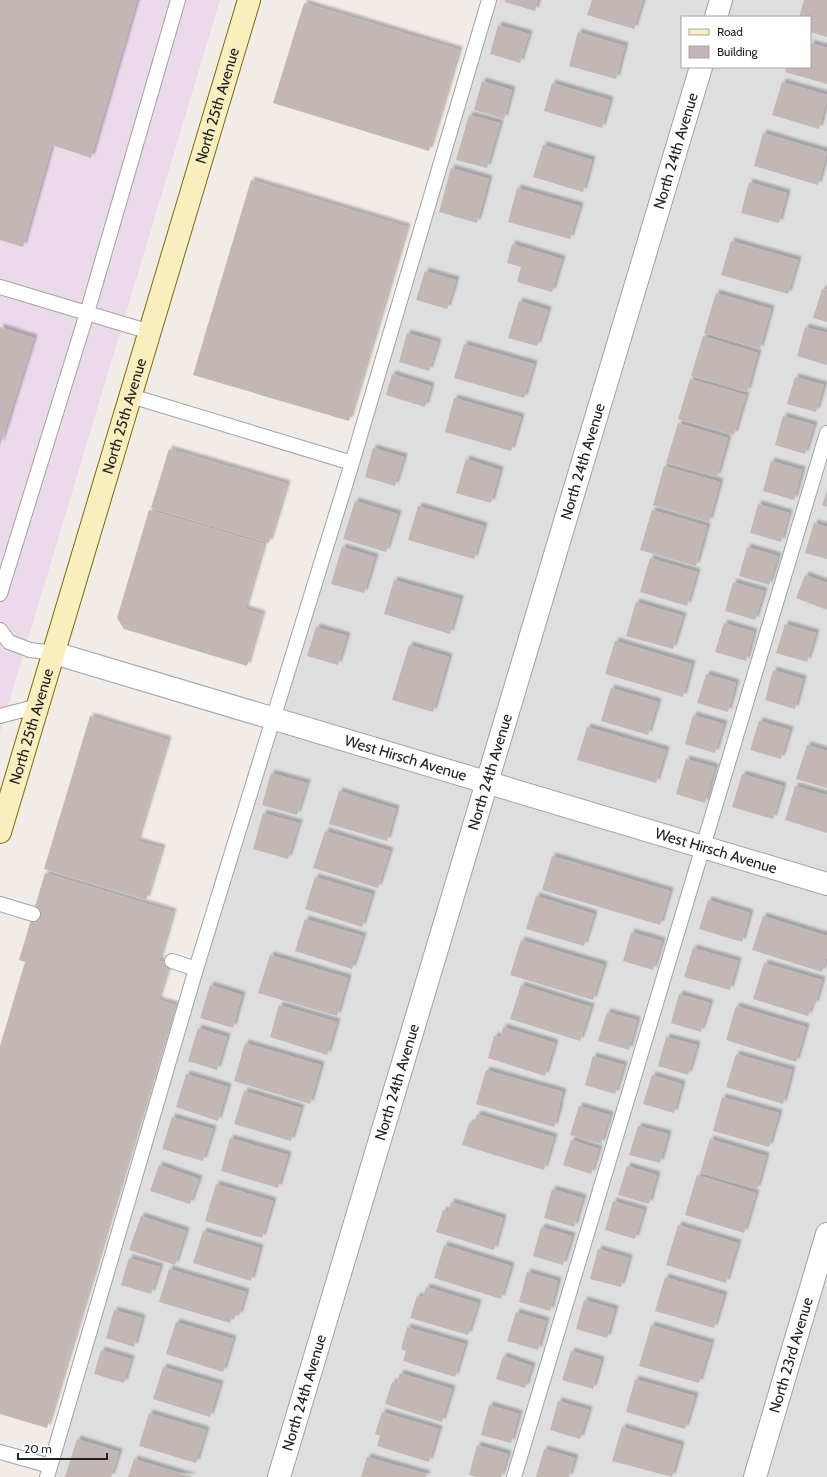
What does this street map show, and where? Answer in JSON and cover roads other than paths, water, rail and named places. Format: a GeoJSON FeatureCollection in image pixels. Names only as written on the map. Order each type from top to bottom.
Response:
{"type":"FeatureCollection","features":[{"type":"Feature","properties":{"kind":"main road","name":"North 25th Avenue"},"geometry":{"type":"LineString","coordinates":[[0,832],[249,0]]}},
{"type":"Feature","properties":{"kind":"street"},"geometry":{"type":"LineString","coordinates":[[716,16],[721,0]]}},
{"type":"Feature","properties":{"kind":"street","name":"North 24th Avenue"},"geometry":{"type":"LineString","coordinates":[[279,1477],[701,68]]}},
{"type":"Feature","properties":{"kind":"street","name":"West Hirsch Avenue"},"geometry":{"type":"LineString","coordinates":[[54,653],[827,884]]}},
{"type":"Feature","properties":{"kind":"street","name":"North 23rd Avenue"},"geometry":{"type":"LineString","coordinates":[[755,1477],[827,1234]]}},
{"type":"Feature","properties":{"kind":"lane"},"geometry":{"type":"LineString","coordinates":[[0,594],[87,313],[178,0]]}},
{"type":"Feature","properties":{"kind":"lane"},"geometry":{"type":"LineString","coordinates":[[0,1452],[49,1472],[196,969],[352,463],[489,0]]}},
{"type":"Feature","properties":{"kind":"lane"},"geometry":{"type":"LineString","coordinates":[[0,287],[150,332]]}},
{"type":"Feature","properties":{"kind":"lane"},"geometry":{"type":"LineString","coordinates":[[131,396],[352,463]]}},
{"type":"Feature","properties":{"kind":"lane"},"geometry":{"type":"LineString","coordinates":[[514,1477],[827,433]]}},
{"type":"Feature","properties":{"kind":"lane"},"geometry":{"type":"LineString","coordinates":[[0,630],[9,642],[30,650],[54,653]]}},
{"type":"Feature","properties":{"kind":"lane"},"geometry":{"type":"LineString","coordinates":[[0,716],[38,706]]}},
{"type":"Feature","properties":{"kind":"lane"},"geometry":{"type":"LineString","coordinates":[[0,904],[33,914]]}},
{"type":"Feature","properties":{"kind":"lane"},"geometry":{"type":"LineString","coordinates":[[172,960],[196,969]]}}]}
